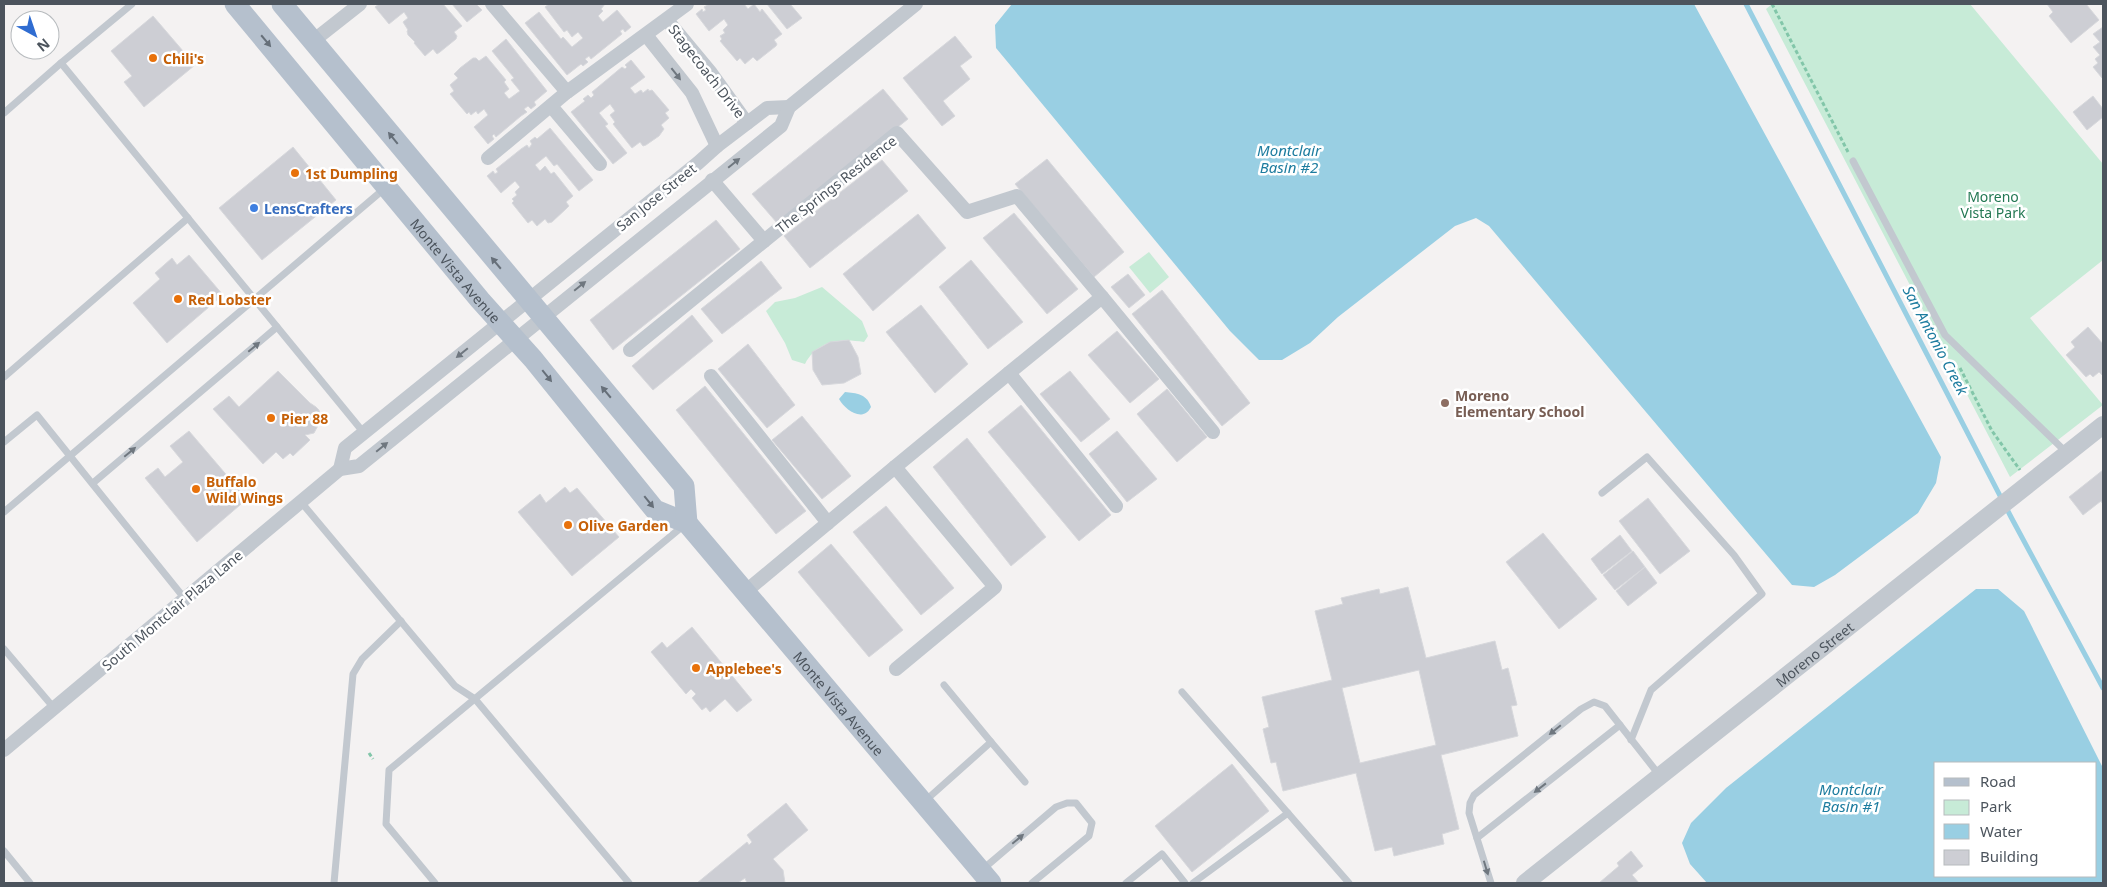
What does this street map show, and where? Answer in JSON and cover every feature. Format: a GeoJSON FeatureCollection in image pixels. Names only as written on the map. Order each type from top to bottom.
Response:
{"type":"FeatureCollection","features":[{"type":"Feature","properties":{"kind":"main road","name":"Monte Vista Avenue"},"geometry":{"type":"LineString","coordinates":[[235,4],[655,510],[687,523],[986,877]]}},
{"type":"Feature","properties":{"kind":"main road"},"geometry":{"type":"LineString","coordinates":[[282,4],[684,486],[687,523]]}},
{"type":"Feature","properties":{"kind":"street"},"geometry":{"type":"LineString","coordinates":[[313,41],[360,4]]}},
{"type":"Feature","properties":{"kind":"street"},"geometry":{"type":"LineString","coordinates":[[492,4],[567,92]]}},
{"type":"Feature","properties":{"kind":"street","name":"Stagecoach Drive"},"geometry":{"type":"LineString","coordinates":[[488,158],[567,92],[687,4]]}},
{"type":"Feature","properties":{"kind":"street","name":"San Jose Street"},"geometry":{"type":"LineString","coordinates":[[542,317],[781,126],[789,107],[916,4]]}},
{"type":"Feature","properties":{"kind":"street","name":"Stagecoach Drive"},"geometry":{"type":"LineString","coordinates":[[667,20],[711,73],[747,123]]}},
{"type":"Feature","properties":{"kind":"street","name":"Stagecoach Drive"},"geometry":{"type":"LineString","coordinates":[[646,35],[692,93],[718,146]]}},
{"type":"Feature","properties":{"kind":"street"},"geometry":{"type":"LineString","coordinates":[[551,106],[600,164]]}},
{"type":"Feature","properties":{"kind":"street","name":"San Jose Street"},"geometry":{"type":"LineString","coordinates":[[528,300],[767,108],[789,107]]}},
{"type":"Feature","properties":{"kind":"street","name":"The Springs Residence"},"geometry":{"type":"LineString","coordinates":[[630,350],[897,133],[967,212],[1017,196],[1102,297]]}},
{"type":"Feature","properties":{"kind":"street","name":"The Springs Residence"},"geometry":{"type":"LineString","coordinates":[[712,180],[764,241]]}},
{"type":"Feature","properties":{"kind":"street"},"geometry":{"type":"LineString","coordinates":[[746,592],[894,467],[1102,297],[1213,432]]}},
{"type":"Feature","properties":{"kind":"street"},"geometry":{"type":"LineString","coordinates":[[340,469],[345,448],[528,300]]}},
{"type":"Feature","properties":{"kind":"street","name":"South Montclair Plaza Lane"},"geometry":{"type":"LineString","coordinates":[[4,750],[340,469],[359,466],[542,317]]}},
{"type":"Feature","properties":{"kind":"street"},"geometry":{"type":"LineString","coordinates":[[1009,373],[1116,506]]}},
{"type":"Feature","properties":{"kind":"street"},"geometry":{"type":"LineString","coordinates":[[711,376],[828,523]]}},
{"type":"Feature","properties":{"kind":"street","name":"Moreno Street"},"geometry":{"type":"LineString","coordinates":[[1530,882],[1660,776],[2103,424]]}},
{"type":"Feature","properties":{"kind":"street"},"geometry":{"type":"LineString","coordinates":[[894,467],[995,587],[896,669]]}},
{"type":"Feature","properties":{"kind":"lane"},"geometry":{"type":"LineString","coordinates":[[4,113],[132,4]]}},
{"type":"Feature","properties":{"kind":"lane"},"geometry":{"type":"LineString","coordinates":[[62,63],[364,433]]}},
{"type":"Feature","properties":{"kind":"lane"},"geometry":{"type":"LineString","coordinates":[[1853,161],[1945,335],[2067,453]]}},
{"type":"Feature","properties":{"kind":"lane"},"geometry":{"type":"LineString","coordinates":[[4,512],[386,187]]}},
{"type":"Feature","properties":{"kind":"lane"},"geometry":{"type":"LineString","coordinates":[[4,377],[188,218]]}},
{"type":"Feature","properties":{"kind":"lane"},"geometry":{"type":"LineString","coordinates":[[93,484],[277,326]]}},
{"type":"Feature","properties":{"kind":"lane"},"geometry":{"type":"LineString","coordinates":[[4,442],[37,415],[185,599]]}},
{"type":"Feature","properties":{"kind":"lane"},"geometry":{"type":"LineString","coordinates":[[1602,493],[1647,457],[1734,555],[1762,594],[1651,690],[1631,740]]}},
{"type":"Feature","properties":{"kind":"lane"},"geometry":{"type":"LineString","coordinates":[[301,502],[455,686],[475,699],[629,883]]}},
{"type":"Feature","properties":{"kind":"lane"},"geometry":{"type":"LineString","coordinates":[[436,883],[386,824],[390,770],[687,523]]}},
{"type":"Feature","properties":{"kind":"lane"},"geometry":{"type":"LineString","coordinates":[[334,883],[353,674],[362,659],[401,621]]}},
{"type":"Feature","properties":{"kind":"lane"},"geometry":{"type":"LineString","coordinates":[[4,649],[54,708]]}},
{"type":"Feature","properties":{"kind":"lane"},"geometry":{"type":"LineString","coordinates":[[944,686],[1025,782]]}},
{"type":"Feature","properties":{"kind":"lane"},"geometry":{"type":"LineString","coordinates":[[1182,692],[1349,883]]}},
{"type":"Feature","properties":{"kind":"lane"},"geometry":{"type":"LineString","coordinates":[[1490,883],[1469,812],[1470,802],[1474,795],[1581,708],[1594,702],[1605,706],[1660,776]]}},
{"type":"Feature","properties":{"kind":"lane"},"geometry":{"type":"LineString","coordinates":[[1477,838],[1620,725]]}},
{"type":"Feature","properties":{"kind":"lane"},"geometry":{"type":"LineString","coordinates":[[923,803],[991,742]]}},
{"type":"Feature","properties":{"kind":"lane"},"geometry":{"type":"LineString","coordinates":[[986,877],[1056,807],[1067,803],[1076,804],[1092,822],[1089,836],[1032,883]]}},
{"type":"Feature","properties":{"kind":"lane"},"geometry":{"type":"LineString","coordinates":[[1193,883],[1288,813]]}},
{"type":"Feature","properties":{"kind":"lane"},"geometry":{"type":"LineString","coordinates":[[4,851],[30,883]]}},
{"type":"Feature","properties":{"kind":"lane"},"geometry":{"type":"LineString","coordinates":[[1126,883],[1162,854],[1185,883]]}},
{"type":"Feature","properties":{"kind":"path"},"geometry":{"type":"LineString","coordinates":[[1772,4],[1853,161]]}},
{"type":"Feature","properties":{"kind":"path"},"geometry":{"type":"LineString","coordinates":[[1945,335],[1992,431],[2021,471]]}},
{"type":"Feature","properties":{"kind":"path"},"geometry":{"type":"LineString","coordinates":[[369,754],[373,759]]}},
{"type":"Feature","properties":{"kind":"green space","name":"Moreno Vista Park"},"geometry":{"type":"Polygon","coordinates":[[[1772,4],[1970,4],[2103,164],[2103,260],[2030,318],[2103,405],[2010,477],[1766,9],[1772,4]]]}},
{"type":"Feature","properties":{"kind":"green space"},"geometry":{"type":"Polygon","coordinates":[[[1149,252],[1169,277],[1150,293],[1129,267],[1149,252]]]}},
{"type":"Feature","properties":{"kind":"green space"},"geometry":{"type":"Polygon","coordinates":[[[822,287],[862,321],[868,336],[864,342],[838,341],[822,346],[810,356],[805,364],[792,360],[785,343],[766,311],[775,302],[795,298],[822,287]]]}},
{"type":"Feature","properties":{"kind":"water","name":"Montclair Basin #2"},"geometry":{"type":"Polygon","coordinates":[[[1012,4],[1694,4],[1941,457],[1936,483],[1918,513],[1835,575],[1814,587],[1792,585],[1489,226],[1476,218],[1455,226],[1338,317],[1310,343],[1282,360],[1259,360],[1230,331],[996,48],[995,25],[1012,4]]]}},
{"type":"Feature","properties":{"kind":"water"},"geometry":{"type":"Polygon","coordinates":[[[845,392],[857,394],[867,399],[871,407],[868,412],[863,414],[854,413],[845,407],[839,399],[845,392]]]}},
{"type":"Feature","properties":{"kind":"water","name":"Montclair Basin #1"},"geometry":{"type":"Polygon","coordinates":[[[1976,589],[1998,589],[2024,611],[2103,768],[2103,883],[1707,883],[1690,864],[1682,843],[1691,823],[1726,788],[1976,589]]]}},
{"type":"Feature","properties":{"kind":"building"},"geometry":{"type":"Polygon","coordinates":[[[379,4],[443,4],[462,26],[454,32],[457,36],[456,39],[440,52],[437,54],[433,49],[425,56],[408,35],[408,30],[403,22],[408,18],[404,12],[389,24],[375,7],[379,4]]]}},
{"type":"Feature","properties":{"kind":"building"},"geometry":{"type":"Polygon","coordinates":[[[452,4],[476,4],[482,10],[467,22],[452,4]]]}},
{"type":"Feature","properties":{"kind":"building"},"geometry":{"type":"Polygon","coordinates":[[[549,4],[605,4],[601,9],[603,11],[598,16],[603,22],[617,10],[631,27],[625,32],[623,29],[620,31],[622,34],[591,59],[589,56],[585,59],[588,62],[583,66],[581,64],[567,75],[525,23],[539,12],[561,39],[563,37],[572,47],[583,38],[578,32],[572,37],[567,30],[564,32],[545,7],[549,4]]]}},
{"type":"Feature","properties":{"kind":"building"},"geometry":{"type":"Polygon","coordinates":[[[709,4],[744,4],[748,9],[754,4],[760,12],[762,9],[782,34],[774,40],[777,44],[776,46],[757,61],[753,57],[745,64],[740,58],[737,61],[720,41],[722,39],[720,36],[725,33],[723,30],[728,25],[724,19],[709,31],[696,14],[702,9],[703,12],[706,10],[704,7],[709,4]]]}},
{"type":"Feature","properties":{"kind":"building"},"geometry":{"type":"Polygon","coordinates":[[[767,4],[790,4],[802,18],[787,29],[767,4]]]}},
{"type":"Feature","properties":{"kind":"building"},"geometry":{"type":"Polygon","coordinates":[[[2047,4],[2086,4],[2099,20],[2071,43],[2049,16],[2053,12],[2047,4]]]}},
{"type":"Feature","properties":{"kind":"building","name":"Chili's"},"geometry":{"type":"Polygon","coordinates":[[[153,16],[195,65],[144,107],[124,82],[132,76],[111,51],[153,16]]]}},
{"type":"Feature","properties":{"kind":"building"},"geometry":{"type":"Polygon","coordinates":[[[2103,27],[2102,78],[2093,67],[2098,63],[2095,59],[2100,55],[2093,47],[2100,42],[2093,34],[2103,27]]]}},
{"type":"Feature","properties":{"kind":"building"},"geometry":{"type":"Polygon","coordinates":[[[955,36],[972,57],[960,66],[970,79],[943,101],[955,116],[942,126],[903,78],[955,36]]]}},
{"type":"Feature","properties":{"kind":"building"},"geometry":{"type":"Polygon","coordinates":[[[506,39],[547,91],[534,102],[536,105],[531,109],[528,106],[524,109],[527,112],[496,137],[494,134],[492,136],[494,139],[488,144],[474,127],[488,115],[484,109],[478,114],[476,111],[471,115],[469,112],[467,114],[450,94],[454,91],[450,85],[458,78],[454,74],[460,68],[473,58],[479,61],[486,56],[506,80],[504,82],[509,89],[504,93],[509,99],[520,91],[511,80],[514,78],[492,51],[506,39]]]}},
{"type":"Feature","properties":{"kind":"building"},"geometry":{"type":"Polygon","coordinates":[[[631,60],[645,77],[630,88],[635,94],[641,90],[643,93],[648,89],[649,91],[652,90],[669,110],[665,113],[669,118],[661,125],[664,129],[659,136],[646,145],[643,146],[640,142],[632,148],[613,124],[615,122],[610,115],[615,111],[610,104],[599,113],[608,124],[605,126],[627,153],[613,164],[571,112],[585,101],[583,99],[588,95],[591,98],[594,95],[592,92],[622,67],[625,69],[627,67],[625,65],[631,60]]]}},
{"type":"Feature","properties":{"kind":"building"},"geometry":{"type":"Polygon","coordinates":[[[883,89],[908,119],[777,223],[752,194],[883,89]]]}},
{"type":"Feature","properties":{"kind":"building"},"geometry":{"type":"Polygon","coordinates":[[[2093,96],[2103,109],[2103,117],[2087,130],[2073,112],[2093,96]]]}},
{"type":"Feature","properties":{"kind":"building"},"geometry":{"type":"Polygon","coordinates":[[[550,128],[593,180],[579,191],[557,164],[554,166],[546,156],[535,165],[540,171],[545,166],[551,174],[554,172],[573,196],[566,202],[569,206],[552,222],[548,223],[545,219],[537,226],[532,220],[528,223],[512,203],[514,201],[512,199],[517,195],[515,192],[520,187],[515,181],[501,193],[487,176],[493,171],[495,174],[498,172],[496,169],[527,145],[529,148],[532,144],[530,141],[535,137],[537,139],[550,128]]]}},
{"type":"Feature","properties":{"kind":"building"},"geometry":{"type":"Polygon","coordinates":[[[293,147],[336,200],[262,260],[219,208],[293,147]]]}},
{"type":"Feature","properties":{"kind":"building"},"geometry":{"type":"Polygon","coordinates":[[[1047,159],[1124,252],[1094,277],[1015,184],[1047,159]]]}},
{"type":"Feature","properties":{"kind":"building"},"geometry":{"type":"Polygon","coordinates":[[[882,160],[908,191],[810,268],[784,236],[882,160]]]}},
{"type":"Feature","properties":{"kind":"building"},"geometry":{"type":"Polygon","coordinates":[[[1014,213],[1078,289],[1047,314],[983,238],[1014,213]]]}},
{"type":"Feature","properties":{"kind":"building"},"geometry":{"type":"Polygon","coordinates":[[[918,214],[946,248],[873,311],[843,274],[918,214]]]}},
{"type":"Feature","properties":{"kind":"building"},"geometry":{"type":"Polygon","coordinates":[[[716,220],[740,249],[613,350],[590,320],[716,220]]]}},
{"type":"Feature","properties":{"kind":"building","name":"Red Lobster"},"geometry":{"type":"Polygon","coordinates":[[[189,255],[223,295],[167,343],[133,303],[160,279],[155,273],[172,258],[177,265],[189,255]]]}},
{"type":"Feature","properties":{"kind":"building"},"geometry":{"type":"Polygon","coordinates":[[[971,260],[1023,322],[988,349],[939,287],[971,260]]]}},
{"type":"Feature","properties":{"kind":"building"},"geometry":{"type":"Polygon","coordinates":[[[761,261],[782,288],[722,334],[701,309],[761,261]]]}},
{"type":"Feature","properties":{"kind":"building"},"geometry":{"type":"Polygon","coordinates":[[[1128,274],[1145,295],[1129,308],[1111,287],[1128,274]]]}},
{"type":"Feature","properties":{"kind":"building"},"geometry":{"type":"Polygon","coordinates":[[[1162,290],[1250,403],[1222,426],[1132,314],[1162,290]]]}},
{"type":"Feature","properties":{"kind":"building"},"geometry":{"type":"Polygon","coordinates":[[[921,305],[968,364],[935,393],[886,332],[921,305]]]}},
{"type":"Feature","properties":{"kind":"building"},"geometry":{"type":"Polygon","coordinates":[[[692,315],[713,341],[653,390],[632,366],[692,315]]]}},
{"type":"Feature","properties":{"kind":"building"},"geometry":{"type":"Polygon","coordinates":[[[2088,327],[2103,344],[2102,375],[2099,372],[2093,377],[2090,374],[2086,377],[2066,355],[2075,347],[2071,342],[2088,327]]]}},
{"type":"Feature","properties":{"kind":"building"},"geometry":{"type":"Polygon","coordinates":[[[1117,331],[1159,379],[1130,403],[1088,355],[1117,331]]]}},
{"type":"Feature","properties":{"kind":"building"},"geometry":{"type":"Polygon","coordinates":[[[849,340],[858,357],[861,374],[844,383],[822,385],[813,370],[812,352],[830,342],[849,340]]]}},
{"type":"Feature","properties":{"kind":"building"},"geometry":{"type":"Polygon","coordinates":[[[748,344],[795,405],[767,428],[718,369],[748,344]]]}},
{"type":"Feature","properties":{"kind":"building","name":"Pier 88"},"geometry":{"type":"Polygon","coordinates":[[[278,371],[319,410],[321,420],[314,433],[305,435],[310,440],[293,456],[290,453],[283,459],[276,452],[263,464],[213,409],[229,396],[239,407],[278,371]]]}},
{"type":"Feature","properties":{"kind":"building"},"geometry":{"type":"Polygon","coordinates":[[[1070,371],[1110,419],[1081,442],[1040,394],[1070,371]]]}},
{"type":"Feature","properties":{"kind":"building"},"geometry":{"type":"Polygon","coordinates":[[[705,386],[806,511],[776,534],[676,410],[705,386]]]}},
{"type":"Feature","properties":{"kind":"building"},"geometry":{"type":"Polygon","coordinates":[[[1167,389],[1207,437],[1177,462],[1137,414],[1167,389]]]}},
{"type":"Feature","properties":{"kind":"building"},"geometry":{"type":"Polygon","coordinates":[[[1021,405],[1111,515],[1079,541],[988,432],[1021,405]]]}},
{"type":"Feature","properties":{"kind":"building"},"geometry":{"type":"Polygon","coordinates":[[[802,416],[851,476],[822,499],[772,440],[802,416]]]}},
{"type":"Feature","properties":{"kind":"building","name":"Buffalo Wild Wings"},"geometry":{"type":"Polygon","coordinates":[[[189,431],[247,499],[197,542],[145,478],[158,468],[165,477],[183,462],[170,446],[189,431]]]}},
{"type":"Feature","properties":{"kind":"building"},"geometry":{"type":"Polygon","coordinates":[[[1117,431],[1157,479],[1127,502],[1089,454],[1117,431]]]}},
{"type":"Feature","properties":{"kind":"building"},"geometry":{"type":"Polygon","coordinates":[[[967,438],[1046,537],[1011,566],[933,467],[967,438]]]}},
{"type":"Feature","properties":{"kind":"building"},"geometry":{"type":"Polygon","coordinates":[[[2103,470],[2103,504],[2101,501],[2083,515],[2069,497],[2103,470]]]}},
{"type":"Feature","properties":{"kind":"building","name":"Olive Garden"},"geometry":{"type":"Polygon","coordinates":[[[565,487],[570,493],[577,488],[619,537],[572,576],[518,512],[540,494],[546,503],[565,487]]]}},
{"type":"Feature","properties":{"kind":"building"},"geometry":{"type":"Polygon","coordinates":[[[1648,498],[1690,551],[1660,574],[1619,521],[1648,498]]]}},
{"type":"Feature","properties":{"kind":"building"},"geometry":{"type":"Polygon","coordinates":[[[886,506],[954,588],[921,615],[853,532],[886,506]]]}},
{"type":"Feature","properties":{"kind":"building"},"geometry":{"type":"Polygon","coordinates":[[[1543,533],[1597,599],[1559,629],[1506,562],[1543,533]]]}},
{"type":"Feature","properties":{"kind":"building"},"geometry":{"type":"Polygon","coordinates":[[[1620,535],[1632,551],[1602,574],[1591,559],[1620,535]]]}},
{"type":"Feature","properties":{"kind":"building"},"geometry":{"type":"Polygon","coordinates":[[[831,544],[903,630],[869,657],[798,572],[831,544]]]}},
{"type":"Feature","properties":{"kind":"building"},"geometry":{"type":"Polygon","coordinates":[[[1633,551],[1645,567],[1615,590],[1603,575],[1633,551]]]}},
{"type":"Feature","properties":{"kind":"building"},"geometry":{"type":"Polygon","coordinates":[[[1645,567],[1657,583],[1628,606],[1616,591],[1645,567]]]}},
{"type":"Feature","properties":{"kind":"building"},"geometry":{"type":"Polygon","coordinates":[[[1408,587],[1426,658],[1495,641],[1502,670],[1508,668],[1517,705],[1511,706],[1518,736],[1441,755],[1459,829],[1442,834],[1444,844],[1394,856],[1392,847],[1375,851],[1356,773],[1283,791],[1276,762],[1271,763],[1263,729],[1269,727],[1262,697],[1332,680],[1315,611],[1343,604],[1341,598],[1379,589],[1380,594],[1408,587]],[[1419,670],[1342,688],[1360,763],[1436,745],[1419,670]]]}},
{"type":"Feature","properties":{"kind":"building","name":"Applebee's"},"geometry":{"type":"Polygon","coordinates":[[[692,627],[752,700],[737,712],[725,699],[710,712],[706,707],[702,710],[692,698],[696,694],[691,689],[686,694],[651,652],[662,642],[667,648],[692,627]]]}},
{"type":"Feature","properties":{"kind":"building"},"geometry":{"type":"Polygon","coordinates":[[[1232,764],[1269,811],[1192,872],[1155,826],[1232,764]]]}},
{"type":"Feature","properties":{"kind":"building"},"geometry":{"type":"Polygon","coordinates":[[[786,803],[808,830],[773,859],[783,870],[785,883],[747,883],[745,878],[738,883],[697,883],[747,842],[749,845],[752,842],[747,835],[786,803]]]}},
{"type":"Feature","properties":{"kind":"building"},"geometry":{"type":"Polygon","coordinates":[[[1631,851],[1643,866],[1632,875],[1639,883],[1599,883],[1619,866],[1617,863],[1631,851]]]}},
{"type":"Feature","properties":{"kind":"waterway","name":"San Antonio Creek"},"geometry":{"type":"LineString","coordinates":[[1746,4],[2011,517],[2103,688]]}},
{"type":"Feature","properties":{"kind":"place","name":"Chili's"},"geometry":{"type":"Point","coordinates":[153,58]}},
{"type":"Feature","properties":{"kind":"place","name":"1st Dumpling"},"geometry":{"type":"Point","coordinates":[295,173]}},
{"type":"Feature","properties":{"kind":"place","name":"LensCrafters"},"geometry":{"type":"Point","coordinates":[254,208]}},
{"type":"Feature","properties":{"kind":"place","name":"Red Lobster"},"geometry":{"type":"Point","coordinates":[178,299]}},
{"type":"Feature","properties":{"kind":"place","name":"Moreno Elementary School"},"geometry":{"type":"Point","coordinates":[1445,403]}},
{"type":"Feature","properties":{"kind":"place","name":"Pier 88"},"geometry":{"type":"Point","coordinates":[271,418]}},
{"type":"Feature","properties":{"kind":"place","name":"Buffalo Wild Wings"},"geometry":{"type":"Point","coordinates":[196,489]}},
{"type":"Feature","properties":{"kind":"place","name":"Olive Garden"},"geometry":{"type":"Point","coordinates":[568,525]}},
{"type":"Feature","properties":{"kind":"place","name":"Applebee's"},"geometry":{"type":"Point","coordinates":[696,668]}}]}
